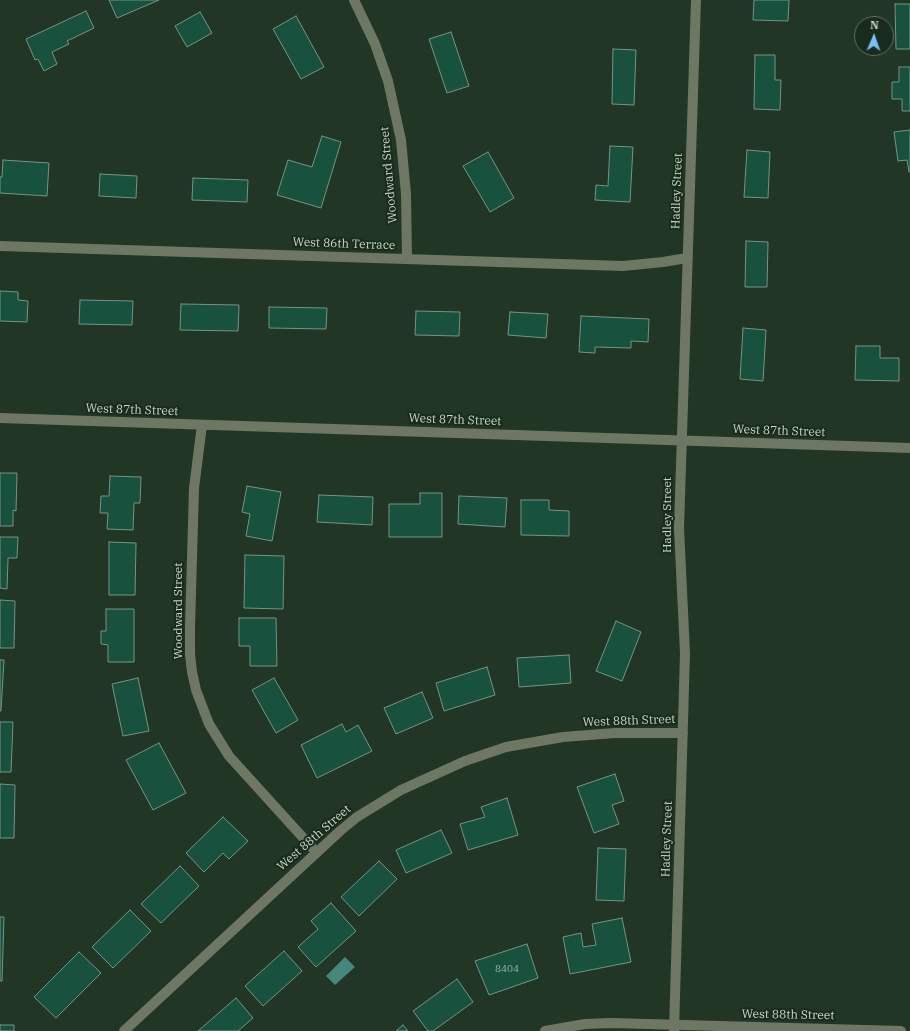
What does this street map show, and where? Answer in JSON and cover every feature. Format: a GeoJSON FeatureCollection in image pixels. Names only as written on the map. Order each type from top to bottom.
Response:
{"type":"FeatureCollection","features":[{"type":"Feature","properties":{"kind":"street","name":"Woodward Street"},"geometry":{"type":"LineString","coordinates":[[354,0],[375,44],[388,81],[401,140],[406,194],[407,259]]}},
{"type":"Feature","properties":{"kind":"street","name":"Hadley Street"},"geometry":{"type":"LineString","coordinates":[[674,1028],[685,653],[680,528],[696,0]]}},
{"type":"Feature","properties":{"kind":"street","name":"West 86th Terrace"},"geometry":{"type":"LineString","coordinates":[[0,246],[623,266],[687,258]]}},
{"type":"Feature","properties":{"kind":"street","name":"West 87th Street"},"geometry":{"type":"LineString","coordinates":[[0,418],[910,448]]}},
{"type":"Feature","properties":{"kind":"street","name":"Woodward Street"},"geometry":{"type":"LineString","coordinates":[[202,425],[194,488],[190,626],[190,654],[196,690],[209,724],[228,756],[316,852]]}},
{"type":"Feature","properties":{"kind":"street","name":"West 88th Street"},"geometry":{"type":"LineString","coordinates":[[124,1031],[316,852],[357,817],[401,790],[465,761],[506,747],[563,737],[615,733],[683,733]]}},
{"type":"Feature","properties":{"kind":"street","name":"West 88th Street"},"geometry":{"type":"LineString","coordinates":[[545,1031],[585,1024],[674,1028],[901,1031]]}},
{"type":"Feature","properties":{"kind":"water"},"geometry":{"type":"Polygon","coordinates":[[[345,957],[355,967],[335,985],[326,976],[345,957]]]}},
{"type":"Feature","properties":{"kind":"building"},"geometry":{"type":"Polygon","coordinates":[[[109,0],[159,0],[117,18],[109,0]]]}},
{"type":"Feature","properties":{"kind":"building"},"geometry":{"type":"Polygon","coordinates":[[[754,0],[789,0],[788,21],[753,20],[754,0]]]}},
{"type":"Feature","properties":{"kind":"building"},"geometry":{"type":"Polygon","coordinates":[[[895,4],[910,4],[910,49],[896,49],[895,4]]]}},
{"type":"Feature","properties":{"kind":"building"},"geometry":{"type":"Polygon","coordinates":[[[86,11],[94,28],[67,41],[69,44],[52,52],[57,64],[44,71],[38,59],[35,60],[26,39],[86,11]]]}},
{"type":"Feature","properties":{"kind":"building"},"geometry":{"type":"Polygon","coordinates":[[[200,12],[212,33],[187,47],[175,26],[200,12]]]}},
{"type":"Feature","properties":{"kind":"building"},"geometry":{"type":"Polygon","coordinates":[[[296,16],[324,67],[301,79],[273,29],[296,16]]]}},
{"type":"Feature","properties":{"kind":"building"},"geometry":{"type":"Polygon","coordinates":[[[451,32],[469,86],[447,93],[429,39],[451,32]]]}},
{"type":"Feature","properties":{"kind":"building"},"geometry":{"type":"Polygon","coordinates":[[[613,49],[636,50],[634,105],[612,104],[613,49]]]}},
{"type":"Feature","properties":{"kind":"building"},"geometry":{"type":"Polygon","coordinates":[[[755,55],[775,55],[775,80],[781,80],[780,110],[754,109],[755,55]]]}},
{"type":"Feature","properties":{"kind":"building"},"geometry":{"type":"Polygon","coordinates":[[[899,67],[910,67],[910,111],[902,111],[902,99],[892,99],[892,82],[899,82],[899,67]]]}},
{"type":"Feature","properties":{"kind":"building"},"geometry":{"type":"Polygon","coordinates":[[[910,130],[909,172],[907,160],[898,161],[894,132],[910,130]]]}},
{"type":"Feature","properties":{"kind":"building"},"geometry":{"type":"Polygon","coordinates":[[[322,136],[341,142],[321,208],[277,195],[288,160],[312,167],[322,136]]]}},
{"type":"Feature","properties":{"kind":"building"},"geometry":{"type":"Polygon","coordinates":[[[610,146],[633,147],[630,202],[595,200],[596,185],[608,186],[610,146]]]}},
{"type":"Feature","properties":{"kind":"building"},"geometry":{"type":"Polygon","coordinates":[[[747,150],[770,152],[768,198],[744,197],[747,150]]]}},
{"type":"Feature","properties":{"kind":"building"},"geometry":{"type":"Polygon","coordinates":[[[488,152],[514,198],[490,212],[463,166],[488,152]]]}},
{"type":"Feature","properties":{"kind":"building"},"geometry":{"type":"Polygon","coordinates":[[[3,160],[49,163],[47,196],[0,193],[0,177],[2,177],[3,160]]]}},
{"type":"Feature","properties":{"kind":"building"},"geometry":{"type":"Polygon","coordinates":[[[100,174],[137,176],[136,198],[99,196],[100,174]]]}},
{"type":"Feature","properties":{"kind":"building"},"geometry":{"type":"Polygon","coordinates":[[[193,178],[248,180],[247,202],[192,200],[193,178]]]}},
{"type":"Feature","properties":{"kind":"building"},"geometry":{"type":"Polygon","coordinates":[[[746,241],[768,242],[767,287],[745,287],[746,241]]]}},
{"type":"Feature","properties":{"kind":"building"},"geometry":{"type":"Polygon","coordinates":[[[0,291],[18,292],[18,300],[28,301],[27,322],[0,321],[0,291]]]}},
{"type":"Feature","properties":{"kind":"building"},"geometry":{"type":"Polygon","coordinates":[[[80,300],[133,301],[132,325],[79,324],[80,300]]]}},
{"type":"Feature","properties":{"kind":"building"},"geometry":{"type":"Polygon","coordinates":[[[181,304],[239,305],[238,331],[180,330],[181,304]]]}},
{"type":"Feature","properties":{"kind":"building"},"geometry":{"type":"Polygon","coordinates":[[[269,307],[327,308],[326,329],[269,328],[269,307]]]}},
{"type":"Feature","properties":{"kind":"building"},"geometry":{"type":"Polygon","coordinates":[[[416,311],[460,312],[459,336],[415,335],[416,311]]]}},
{"type":"Feature","properties":{"kind":"building"},"geometry":{"type":"Polygon","coordinates":[[[510,312],[548,314],[546,338],[508,335],[510,312]]]}},
{"type":"Feature","properties":{"kind":"building"},"geometry":{"type":"Polygon","coordinates":[[[581,316],[649,319],[648,342],[631,341],[631,348],[595,347],[595,353],[579,352],[581,316]]]}},
{"type":"Feature","properties":{"kind":"building"},"geometry":{"type":"Polygon","coordinates":[[[743,328],[766,330],[763,381],[740,379],[743,328]]]}},
{"type":"Feature","properties":{"kind":"building"},"geometry":{"type":"Polygon","coordinates":[[[856,346],[880,346],[880,358],[899,358],[899,381],[855,380],[856,346]]]}},
{"type":"Feature","properties":{"kind":"building"},"geometry":{"type":"Polygon","coordinates":[[[0,473],[17,473],[16,511],[13,510],[13,526],[0,526],[0,473]]]}},
{"type":"Feature","properties":{"kind":"building"},"geometry":{"type":"Polygon","coordinates":[[[110,476],[141,477],[140,503],[134,503],[133,530],[107,529],[108,513],[100,513],[101,496],[109,496],[110,476]]]}},
{"type":"Feature","properties":{"kind":"building"},"geometry":{"type":"Polygon","coordinates":[[[247,486],[281,492],[272,541],[246,536],[250,514],[242,512],[247,486]]]}},
{"type":"Feature","properties":{"kind":"building"},"geometry":{"type":"Polygon","coordinates":[[[420,493],[442,493],[442,537],[389,537],[389,504],[420,504],[420,493]]]}},
{"type":"Feature","properties":{"kind":"building"},"geometry":{"type":"Polygon","coordinates":[[[319,495],[373,497],[372,525],[317,522],[319,495]]]}},
{"type":"Feature","properties":{"kind":"building"},"geometry":{"type":"Polygon","coordinates":[[[459,496],[507,498],[505,527],[458,524],[459,496]]]}},
{"type":"Feature","properties":{"kind":"building"},"geometry":{"type":"Polygon","coordinates":[[[521,500],[549,500],[549,510],[569,511],[569,536],[521,535],[521,500]]]}},
{"type":"Feature","properties":{"kind":"building"},"geometry":{"type":"Polygon","coordinates":[[[0,537],[18,537],[17,558],[8,558],[7,589],[0,588],[0,537]]]}},
{"type":"Feature","properties":{"kind":"building"},"geometry":{"type":"Polygon","coordinates":[[[109,542],[136,543],[135,595],[109,595],[109,542]]]}},
{"type":"Feature","properties":{"kind":"building"},"geometry":{"type":"Polygon","coordinates":[[[245,555],[284,556],[283,609],[244,608],[245,555]]]}},
{"type":"Feature","properties":{"kind":"building"},"geometry":{"type":"Polygon","coordinates":[[[0,600],[15,601],[14,648],[0,648],[0,600]]]}},
{"type":"Feature","properties":{"kind":"building"},"geometry":{"type":"Polygon","coordinates":[[[106,609],[134,609],[134,662],[108,662],[108,645],[101,644],[101,631],[106,631],[106,609]]]}},
{"type":"Feature","properties":{"kind":"building"},"geometry":{"type":"Polygon","coordinates":[[[239,618],[276,618],[277,666],[250,666],[250,646],[239,646],[239,618]]]}},
{"type":"Feature","properties":{"kind":"building"},"geometry":{"type":"Polygon","coordinates":[[[616,621],[641,632],[622,681],[596,671],[616,621]]]}},
{"type":"Feature","properties":{"kind":"building"},"geometry":{"type":"Polygon","coordinates":[[[569,655],[571,683],[519,687],[517,658],[569,655]]]}},
{"type":"Feature","properties":{"kind":"building"},"geometry":{"type":"Polygon","coordinates":[[[0,660],[4,660],[1,711],[0,711],[0,660]]]}},
{"type":"Feature","properties":{"kind":"building"},"geometry":{"type":"Polygon","coordinates":[[[487,667],[495,695],[444,711],[436,683],[487,667]]]}},
{"type":"Feature","properties":{"kind":"building"},"geometry":{"type":"Polygon","coordinates":[[[138,678],[149,731],[123,736],[112,684],[138,678]]]}},
{"type":"Feature","properties":{"kind":"building"},"geometry":{"type":"Polygon","coordinates":[[[274,678],[298,720],[276,733],[252,690],[274,678]]]}},
{"type":"Feature","properties":{"kind":"building"},"geometry":{"type":"Polygon","coordinates":[[[422,692],[433,718],[396,734],[384,708],[422,692]]]}},
{"type":"Feature","properties":{"kind":"building"},"geometry":{"type":"Polygon","coordinates":[[[0,722],[13,722],[11,772],[0,772],[0,722]]]}},
{"type":"Feature","properties":{"kind":"building"},"geometry":{"type":"Polygon","coordinates":[[[342,724],[346,732],[358,725],[372,751],[317,778],[301,745],[342,724]]]}},
{"type":"Feature","properties":{"kind":"building"},"geometry":{"type":"Polygon","coordinates":[[[159,743],[186,793],[153,810],[126,760],[159,743]]]}},
{"type":"Feature","properties":{"kind":"building"},"geometry":{"type":"Polygon","coordinates":[[[615,774],[624,801],[612,805],[619,824],[594,833],[577,787],[615,774]]]}},
{"type":"Feature","properties":{"kind":"building"},"geometry":{"type":"Polygon","coordinates":[[[0,784],[15,785],[14,838],[0,838],[0,784]]]}},
{"type":"Feature","properties":{"kind":"building"},"geometry":{"type":"Polygon","coordinates":[[[507,798],[518,835],[468,850],[460,824],[485,817],[481,807],[507,798]]]}},
{"type":"Feature","properties":{"kind":"building"},"geometry":{"type":"Polygon","coordinates":[[[223,817],[248,841],[229,859],[223,853],[204,872],[186,853],[223,817]]]}},
{"type":"Feature","properties":{"kind":"building"},"geometry":{"type":"Polygon","coordinates":[[[441,830],[452,853],[406,873],[396,850],[441,830]]]}},
{"type":"Feature","properties":{"kind":"building"},"geometry":{"type":"Polygon","coordinates":[[[598,848],[626,849],[624,901],[596,900],[598,848]]]}},
{"type":"Feature","properties":{"kind":"building"},"geometry":{"type":"Polygon","coordinates":[[[379,861],[397,879],[359,916],[341,897],[379,861]]]}},
{"type":"Feature","properties":{"kind":"building"},"geometry":{"type":"Polygon","coordinates":[[[180,866],[199,886],[161,923],[141,904],[180,866]]]}},
{"type":"Feature","properties":{"kind":"building"},"geometry":{"type":"Polygon","coordinates":[[[331,903],[356,931],[316,967],[298,947],[318,929],[311,921],[331,903]]]}},
{"type":"Feature","properties":{"kind":"building"},"geometry":{"type":"Polygon","coordinates":[[[130,910],[151,931],[113,968],[92,947],[130,910]]]}},
{"type":"Feature","properties":{"kind":"building"},"geometry":{"type":"Polygon","coordinates":[[[0,917],[4,917],[2,981],[0,981],[0,917]]]}},
{"type":"Feature","properties":{"kind":"building"},"geometry":{"type":"Polygon","coordinates":[[[622,918],[631,962],[570,974],[563,937],[581,933],[583,947],[596,945],[592,924],[622,918]]]}},
{"type":"Feature","properties":{"kind":"building"},"geometry":{"type":"Polygon","coordinates":[[[527,944],[538,978],[489,995],[475,961],[527,944]]]}},
{"type":"Feature","properties":{"kind":"building"},"geometry":{"type":"Polygon","coordinates":[[[284,951],[302,971],[263,1006],[245,986],[284,951]]]}},
{"type":"Feature","properties":{"kind":"building"},"geometry":{"type":"Polygon","coordinates":[[[79,952],[101,973],[56,1018],[34,997],[79,952]]]}},
{"type":"Feature","properties":{"kind":"building"},"geometry":{"type":"Polygon","coordinates":[[[457,979],[473,1002],[433,1031],[428,1031],[413,1011],[457,979]]]}},
{"type":"Feature","properties":{"kind":"building"},"geometry":{"type":"Polygon","coordinates":[[[236,998],[253,1018],[238,1031],[198,1031],[236,998]]]}},
{"type":"Feature","properties":{"kind":"building"},"geometry":{"type":"Polygon","coordinates":[[[0,1025],[14,1025],[14,1031],[0,1031],[0,1025]]]}},
{"type":"Feature","properties":{"kind":"building"},"geometry":{"type":"Polygon","coordinates":[[[403,1025],[408,1031],[396,1031],[403,1025]]]}}]}
